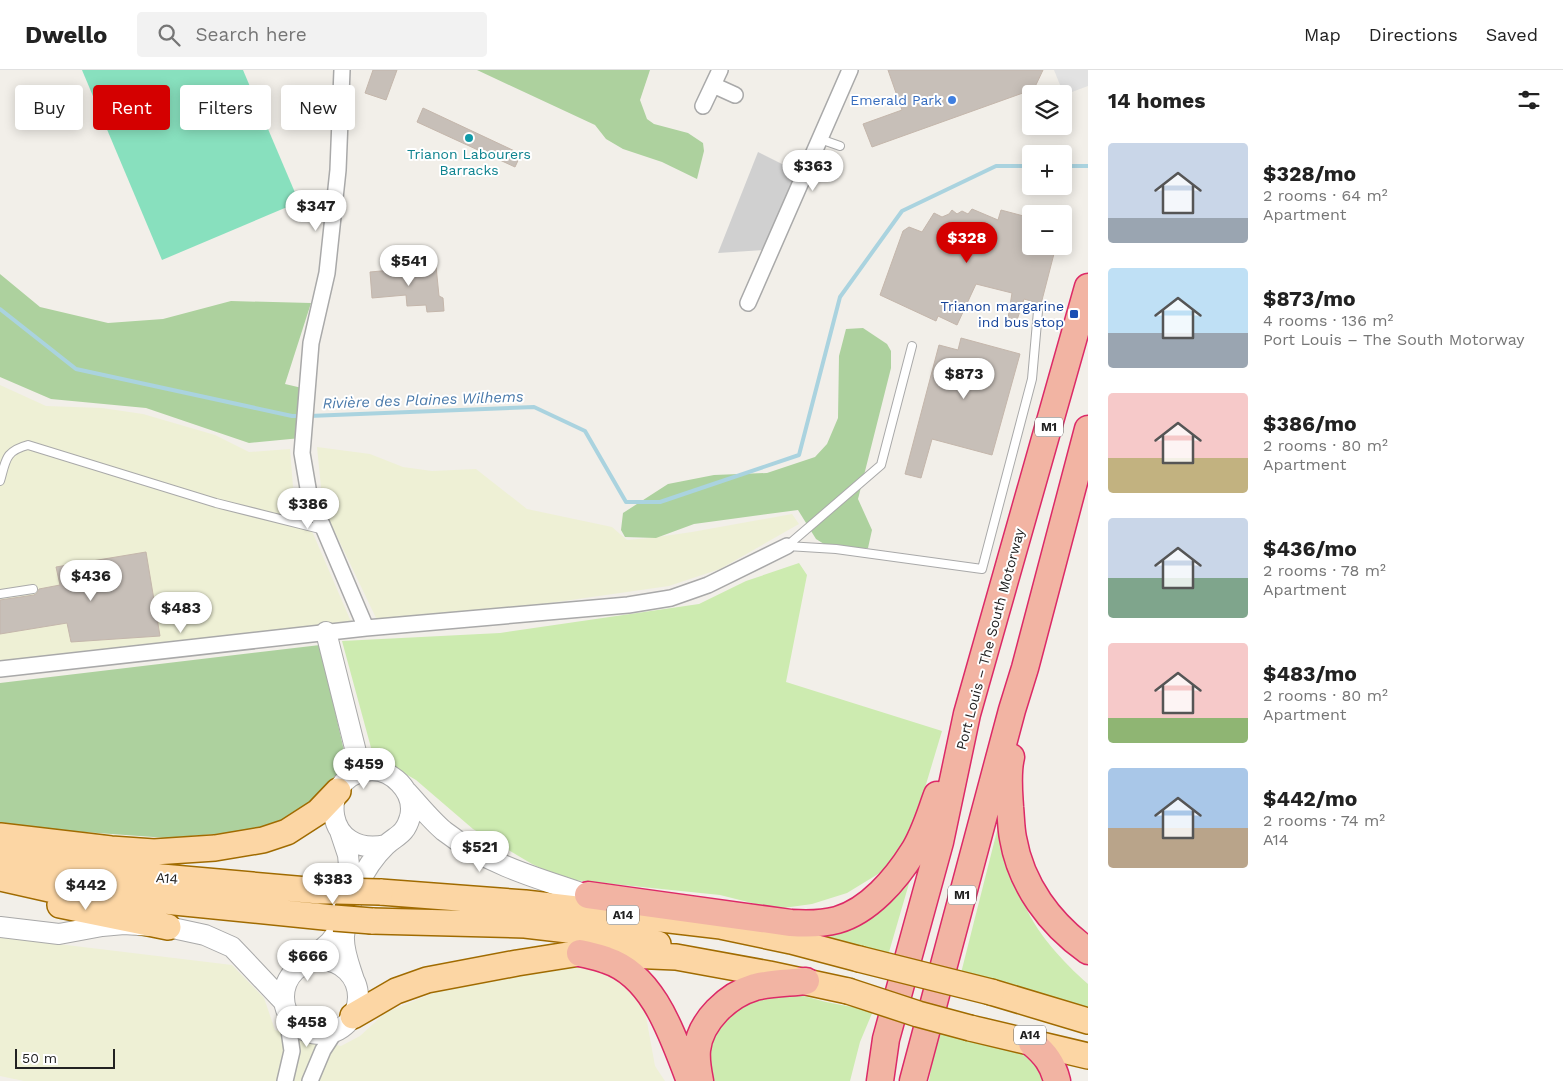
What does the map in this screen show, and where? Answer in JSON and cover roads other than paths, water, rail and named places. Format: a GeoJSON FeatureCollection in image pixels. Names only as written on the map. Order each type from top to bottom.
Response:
{"type":"FeatureCollection","features":[{"type":"Feature","properties":{"kind":"highway","name":"Port Louis – The South Motorway"},"geometry":{"type":"LineString","coordinates":[[880,1081],[886,1039],[940,842],[967,714],[1088,287]]}},
{"type":"Feature","properties":{"kind":"highway","name":"M1"},"geometry":{"type":"LineString","coordinates":[[913,1081],[1088,429]]}},
{"type":"Feature","properties":{"kind":"highway"},"geometry":{"type":"LineString","coordinates":[[1025,668],[1024,701],[1009,765],[1013,839],[1024,876],[1044,910],[1070,938],[1088,951]]}},
{"type":"Feature","properties":{"kind":"highway"},"geometry":{"type":"LineString","coordinates":[[588,895],[807,924],[837,920],[861,909],[891,882],[914,851],[930,814],[967,714]]}},
{"type":"Feature","properties":{"kind":"highway"},"geometry":{"type":"LineString","coordinates":[[923,1081],[948,963],[977,864],[980,829]]}},
{"type":"Feature","properties":{"kind":"highway"},"geometry":{"type":"LineString","coordinates":[[580,953],[608,960],[627,972],[642,985],[659,1009],[690,1081]]}},
{"type":"Feature","properties":{"kind":"highway"},"geometry":{"type":"LineString","coordinates":[[700,1081],[697,1066],[697,1049],[701,1033],[717,1011],[739,994],[755,987],[806,981]]}},
{"type":"Feature","properties":{"kind":"highway"},"geometry":{"type":"LineString","coordinates":[[864,1081],[871,1068],[877,1062],[886,1039]]}},
{"type":"Feature","properties":{"kind":"highway"},"geometry":{"type":"LineString","coordinates":[[1032,1043],[1044,1052],[1051,1062],[1057,1081]]}},
{"type":"Feature","properties":{"kind":"main road"},"geometry":{"type":"LineString","coordinates":[[0,836],[154,852],[215,848],[263,840],[287,832],[318,812],[338,791]]}},
{"type":"Feature","properties":{"kind":"main road","name":"A14"},"geometry":{"type":"LineString","coordinates":[[0,855],[71,869],[319,891],[380,892],[525,914],[611,935],[690,950],[849,987]]}},
{"type":"Feature","properties":{"kind":"main road","name":"A14"},"geometry":{"type":"LineString","coordinates":[[0,878],[54,890],[372,921],[525,914],[721,926],[791,941],[991,992],[1088,1021]]}},
{"type":"Feature","properties":{"kind":"main road"},"geometry":{"type":"LineString","coordinates":[[0,893],[168,927]]}},
{"type":"Feature","properties":{"kind":"main road"},"geometry":{"type":"LineString","coordinates":[[588,895],[721,926]]}},
{"type":"Feature","properties":{"kind":"main road"},"geometry":{"type":"LineString","coordinates":[[690,950],[769,974]]}},
{"type":"Feature","properties":{"kind":"main road"},"geometry":{"type":"LineString","coordinates":[[345,1023],[396,991],[427,980],[526,961],[580,953],[676,957],[849,987],[918,1014],[972,1023],[1032,1043],[1088,1054]]}},
{"type":"Feature","properties":{"kind":"main road","name":"A14"},"geometry":{"type":"LineString","coordinates":[[972,1023],[1088,1054]]}},
{"type":"Feature","properties":{"kind":"street"},"geometry":{"type":"LineString","coordinates":[[342,70],[337,180],[326,273],[311,343],[302,453],[309,494],[366,628]]}},
{"type":"Feature","properties":{"kind":"street"},"geometry":{"type":"LineString","coordinates":[[703,106],[720,70]]}},
{"type":"Feature","properties":{"kind":"street"},"geometry":{"type":"LineString","coordinates":[[748,303],[850,70]]}},
{"type":"Feature","properties":{"kind":"street"},"geometry":{"type":"LineString","coordinates":[[713,85],[735,95]]}},
{"type":"Feature","properties":{"kind":"street"},"geometry":{"type":"LineString","coordinates":[[0,670],[326,632],[600,608],[671,598],[708,585],[787,546]]}},
{"type":"Feature","properties":{"kind":"street"},"geometry":{"type":"LineString","coordinates":[[326,632],[361,772]]}},
{"type":"Feature","properties":{"kind":"street"},"geometry":{"type":"LineString","coordinates":[[306,963],[330,942],[336,934],[350,876],[348,855],[335,819],[333,806],[343,783],[361,772],[378,771],[390,775],[400,782],[443,831],[499,864],[588,895]]}},
{"type":"Feature","properties":{"kind":"street"},"geometry":{"type":"LineString","coordinates":[[310,1081],[323,1050],[357,1005],[358,993],[346,954],[344,937],[350,904],[363,874],[386,845],[397,838],[408,822],[410,804],[407,792]]}},
{"type":"Feature","properties":{"kind":"street"},"geometry":{"type":"LineString","coordinates":[[340,831],[349,840],[361,846],[374,847],[386,845]]}},
{"type":"Feature","properties":{"kind":"street"},"geometry":{"type":"LineString","coordinates":[[0,927],[59,934],[124,924],[168,927],[205,935],[232,948],[285,1006],[296,1024],[311,1033],[323,1034],[345,1023]]}},
{"type":"Feature","properties":{"kind":"street"},"geometry":{"type":"LineString","coordinates":[[285,1081],[292,1051],[285,1006],[285,986],[290,975],[306,963],[324,960],[336,963],[347,970],[354,980]]}},
{"type":"Feature","properties":{"kind":"lane"},"geometry":{"type":"LineString","coordinates":[[820,139],[840,146]]}},
{"type":"Feature","properties":{"kind":"lane"},"geometry":{"type":"LineString","coordinates":[[787,546],[836,549],[982,569],[1032,379],[1038,311]]}},
{"type":"Feature","properties":{"kind":"lane"},"geometry":{"type":"LineString","coordinates":[[787,546],[881,464],[912,346]]}},
{"type":"Feature","properties":{"kind":"lane"},"geometry":{"type":"LineString","coordinates":[[0,481],[6,460],[15,449],[28,445],[216,503],[324,530]]}},
{"type":"Feature","properties":{"kind":"lane"},"geometry":{"type":"LineString","coordinates":[[0,594],[33,589]]}},
{"type":"Feature","properties":{"kind":"waterway","name":"Rivière des Plaines Wilhems"},"geometry":{"type":"LineString","coordinates":[[309,416],[534,407],[585,431],[626,502],[660,502],[799,455],[840,297],[902,211],[996,166],[1022,166]]}},
{"type":"Feature","properties":{"kind":"waterway","name":"Rivière des Plaines Wilhems"},"geometry":{"type":"LineString","coordinates":[[1072,166],[1088,166]]}},
{"type":"Feature","properties":{"kind":"waterway","name":"Rivière des Plaines Wilhems"},"geometry":{"type":"LineString","coordinates":[[0,309],[76,369],[292,416],[302,416]]}},
{"type":"Feature","properties":{"kind":"place","name":"Emerald Park"},"geometry":{"type":"Point","coordinates":[952,100]}},
{"type":"Feature","properties":{"kind":"place","name":"Trianon Labourers Barracks"},"geometry":{"type":"Point","coordinates":[469,138]}},
{"type":"Feature","properties":{"kind":"place","name":"Trianon margarine ind bus stop"},"geometry":{"type":"Point","coordinates":[1074,314]}}]}
